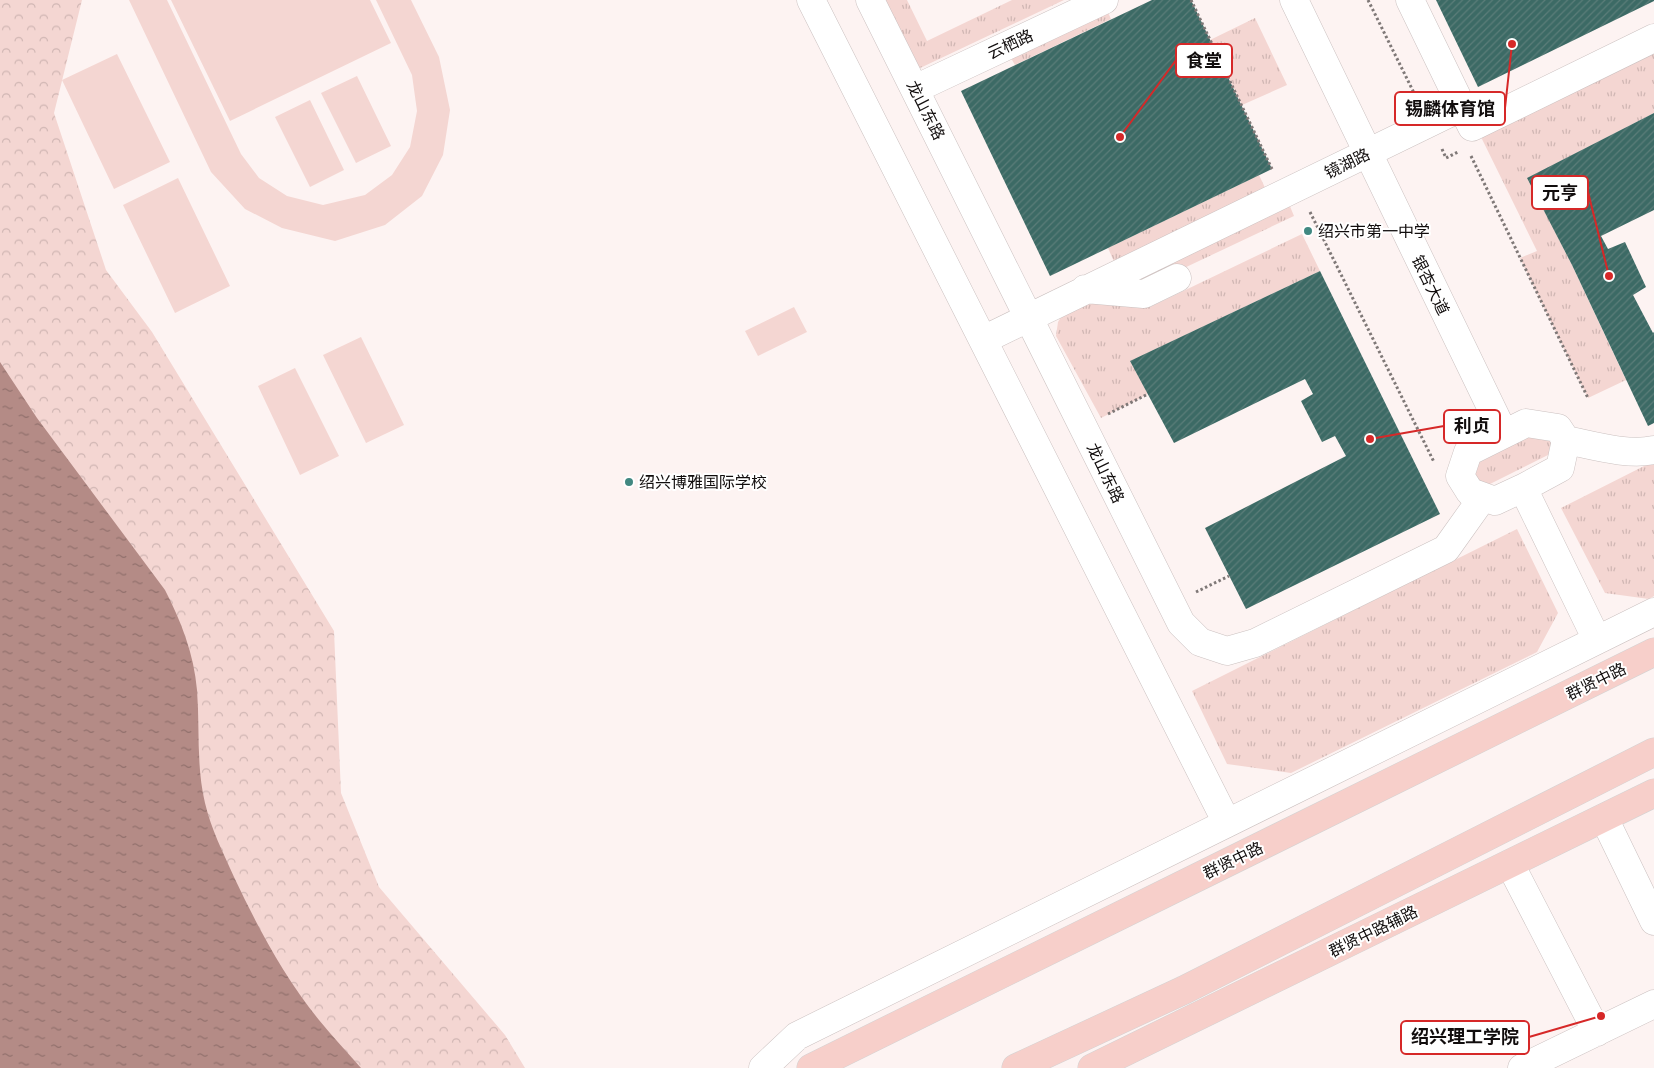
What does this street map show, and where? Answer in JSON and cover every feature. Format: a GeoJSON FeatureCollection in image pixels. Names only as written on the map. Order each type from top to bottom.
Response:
{"type":"FeatureCollection","features":[{"type":"Feature","properties":{"kind":"main road","name":"群贤中路"},"geometry":{"type":"LineString","coordinates":[[811,1068],[1654,652]]}},
{"type":"Feature","properties":{"kind":"main road"},"geometry":{"type":"LineString","coordinates":[[1016,1068],[1184,990],[1654,752]]}},
{"type":"Feature","properties":{"kind":"main road","name":"群贤中路辅路"},"geometry":{"type":"LineString","coordinates":[[1092,1068],[1654,794]]}},
{"type":"Feature","properties":{"kind":"street"},"geometry":{"type":"LineString","coordinates":[[811,0],[1226,823]]}},
{"type":"Feature","properties":{"kind":"street","name":"龙山东路"},"geometry":{"type":"LineString","coordinates":[[870,0],[1181,623],[1200,642],[1227,651],[1255,643],[1446,549],[1482,497]]}},
{"type":"Feature","properties":{"kind":"street","name":"云栖路"},"geometry":{"type":"LineString","coordinates":[[915,89],[1104,0]]}},
{"type":"Feature","properties":{"kind":"street","name":"银杏大道"},"geometry":{"type":"LineString","coordinates":[[1294,0],[1504,434]]}},
{"type":"Feature","properties":{"kind":"street"},"geometry":{"type":"LineString","coordinates":[[1410,0],[1472,127],[1654,38]]}},
{"type":"Feature","properties":{"kind":"street","name":"镜湖路"},"geometry":{"type":"LineString","coordinates":[[983,340],[1462,106]]}},
{"type":"Feature","properties":{"kind":"street"},"geometry":{"type":"LineString","coordinates":[[1085,289],[1144,294],[1177,278]]}},
{"type":"Feature","properties":{"kind":"street"},"geometry":{"type":"LineString","coordinates":[[1566,440],[1560,468],[1494,501],[1470,492],[1460,476],[1468,452],[1526,423],[1558,428],[1566,440],[1617,450],[1647,452],[1654,450]]}},
{"type":"Feature","properties":{"kind":"street"},"geometry":{"type":"LineString","coordinates":[[1523,488],[1597,640]]}},
{"type":"Feature","properties":{"kind":"street"},"geometry":{"type":"LineString","coordinates":[[763,1068],[797,1036],[1654,612]]}},
{"type":"Feature","properties":{"kind":"street"},"geometry":{"type":"LineString","coordinates":[[1604,818],[1654,921]]}},
{"type":"Feature","properties":{"kind":"street"},"geometry":{"type":"LineString","coordinates":[[1510,864],[1597,1032]]}},
{"type":"Feature","properties":{"kind":"street"},"geometry":{"type":"LineString","coordinates":[[1522,1068],[1654,1004]]}},
{"type":"Feature","properties":{"kind":"path"},"geometry":{"type":"LineString","coordinates":[[1191,0],[1272,169],[1284,163],[1436,466]]}},
{"type":"Feature","properties":{"kind":"path"},"geometry":{"type":"LineString","coordinates":[[1368,0],[1446,158],[1460,151]]}},
{"type":"Feature","properties":{"kind":"path"},"geometry":{"type":"LineString","coordinates":[[1470,152],[1588,398]]}},
{"type":"Feature","properties":{"kind":"path"},"geometry":{"type":"LineString","coordinates":[[1083,427],[1148,394]]}},
{"type":"Feature","properties":{"kind":"path"},"geometry":{"type":"LineString","coordinates":[[1172,604],[1229,576]]}},
{"type":"Feature","properties":{"kind":"green space"},"geometry":{"type":"Polygon","coordinates":[[[0,0],[82,0],[54,113],[106,270],[152,332],[334,631],[341,793],[379,887],[505,1035],[525,1068],[0,1068],[0,0]]]}},
{"type":"Feature","properties":{"kind":"green space"},"geometry":{"type":"Polygon","coordinates":[[[129,0],[167,0],[241,154],[259,178],[287,196],[323,205],[365,195],[392,175],[410,147],[417,111],[412,75],[376,0],[411,0],[439,57],[450,110],[443,155],[422,196],[385,225],[335,241],[282,228],[245,209],[211,172],[129,0]]]}},
{"type":"Feature","properties":{"kind":"green space"},"geometry":{"type":"Polygon","coordinates":[[[171,0],[370,0],[391,43],[230,121],[171,0]]]}},
{"type":"Feature","properties":{"kind":"green space"},"geometry":{"type":"Polygon","coordinates":[[[883,0],[907,0],[927,41],[1012,0],[1064,0],[918,69],[883,0]]]}},
{"type":"Feature","properties":{"kind":"green space"},"geometry":{"type":"Polygon","coordinates":[[[1105,6],[1111,19],[1015,65],[1008,53],[1105,6]]]}},
{"type":"Feature","properties":{"kind":"green space"},"geometry":{"type":"Polygon","coordinates":[[[1255,18],[1287,85],[1242,105],[1210,40],[1255,18]]]}},
{"type":"Feature","properties":{"kind":"green space"},"geometry":{"type":"Polygon","coordinates":[[[1654,53],[1654,113],[1528,178],[1572,265],[1626,380],[1588,398],[1520,258],[1537,251],[1481,137],[1654,53]]]}},
{"type":"Feature","properties":{"kind":"green space"},"geometry":{"type":"Polygon","coordinates":[[[117,54],[170,162],[114,189],[62,80],[117,54]]]}},
{"type":"Feature","properties":{"kind":"green space"},"geometry":{"type":"Polygon","coordinates":[[[357,76],[391,146],[356,163],[321,93],[357,76]]]}},
{"type":"Feature","properties":{"kind":"green space"},"geometry":{"type":"Polygon","coordinates":[[[310,100],[344,170],[310,187],[275,117],[310,100]]]}},
{"type":"Feature","properties":{"kind":"green space"},"geometry":{"type":"Polygon","coordinates":[[[1259,175],[1267,192],[1115,264],[1108,248],[1259,175]]]}},
{"type":"Feature","properties":{"kind":"green space"},"geometry":{"type":"Polygon","coordinates":[[[178,178],[230,286],[175,313],[123,205],[178,178]]]}},
{"type":"Feature","properties":{"kind":"green space"},"geometry":{"type":"Polygon","coordinates":[[[1289,204],[1294,216],[1144,287],[1138,275],[1289,204]]]}},
{"type":"Feature","properties":{"kind":"green space"},"geometry":{"type":"Polygon","coordinates":[[[1302,234],[1320,271],[1131,361],[1148,394],[1101,418],[1056,336],[1058,322],[1064,312],[1086,301],[1150,307],[1302,234]]]}},
{"type":"Feature","properties":{"kind":"green space"},"geometry":{"type":"Polygon","coordinates":[[[794,307],[807,332],[758,356],[745,331],[794,307]]]}},
{"type":"Feature","properties":{"kind":"green space"},"geometry":{"type":"Polygon","coordinates":[[[361,337],[404,425],[366,443],[323,355],[361,337]]]}},
{"type":"Feature","properties":{"kind":"green space"},"geometry":{"type":"Polygon","coordinates":[[[295,368],[339,456],[300,475],[258,386],[295,368]]]}},
{"type":"Feature","properties":{"kind":"green space"},"geometry":{"type":"Polygon","coordinates":[[[1537,433],[1552,434],[1556,447],[1548,455],[1490,484],[1476,486],[1469,474],[1478,463],[1537,433]]]}},
{"type":"Feature","properties":{"kind":"green space"},"geometry":{"type":"Polygon","coordinates":[[[1654,461],[1654,596],[1649,599],[1605,593],[1561,508],[1654,461]]]}},
{"type":"Feature","properties":{"kind":"green space"},"geometry":{"type":"Polygon","coordinates":[[[1517,529],[1558,613],[1537,652],[1291,773],[1227,764],[1192,691],[1517,529]]]}},
{"type":"Feature","properties":{"kind":"water"},"geometry":{"type":"Polygon","coordinates":[[[0,362],[37,418],[165,590],[181,626],[193,664],[197,690],[199,761],[202,789],[218,840],[252,914],[283,969],[306,1004],[361,1068],[0,1068],[0,362]]]}},
{"type":"Feature","properties":{"kind":"building"},"geometry":{"type":"Polygon","coordinates":[[[1152,0],[1191,0],[1272,169],[1050,276],[961,91],[1152,0]]]}},
{"type":"Feature","properties":{"kind":"building"},"geometry":{"type":"Polygon","coordinates":[[[1436,0],[1654,0],[1654,1],[1478,87],[1436,0]]]}},
{"type":"Feature","properties":{"kind":"building"},"geometry":{"type":"Polygon","coordinates":[[[1654,113],[1654,210],[1601,236],[1608,249],[1625,242],[1646,287],[1633,295],[1654,332],[1654,423],[1648,426],[1572,265],[1527,178],[1654,113]]]}},
{"type":"Feature","properties":{"kind":"building"},"geometry":{"type":"Polygon","coordinates":[[[1320,271],[1440,514],[1246,609],[1205,528],[1346,456],[1335,436],[1322,442],[1301,401],[1313,394],[1305,379],[1174,443],[1130,361],[1320,271]]]}},
{"type":"Feature","properties":{"kind":"place","name":"锡麟体育馆"},"geometry":{"type":"Point","coordinates":[1512,44]}},
{"type":"Feature","properties":{"kind":"place","name":"食堂"},"geometry":{"type":"Point","coordinates":[1120,137]}},
{"type":"Feature","properties":{"kind":"place","name":"绍兴市第一中学"},"geometry":{"type":"Point","coordinates":[1308,231]}},
{"type":"Feature","properties":{"kind":"place","name":"元亨"},"geometry":{"type":"Point","coordinates":[1609,276]}},
{"type":"Feature","properties":{"kind":"place","name":"利贞"},"geometry":{"type":"Point","coordinates":[1370,439]}},
{"type":"Feature","properties":{"kind":"place","name":"绍兴博雅国际学校"},"geometry":{"type":"Point","coordinates":[629,482]}},
{"type":"Feature","properties":{"kind":"place","name":"绍兴理工学院"},"geometry":{"type":"Point","coordinates":[1601,1016]}}]}
